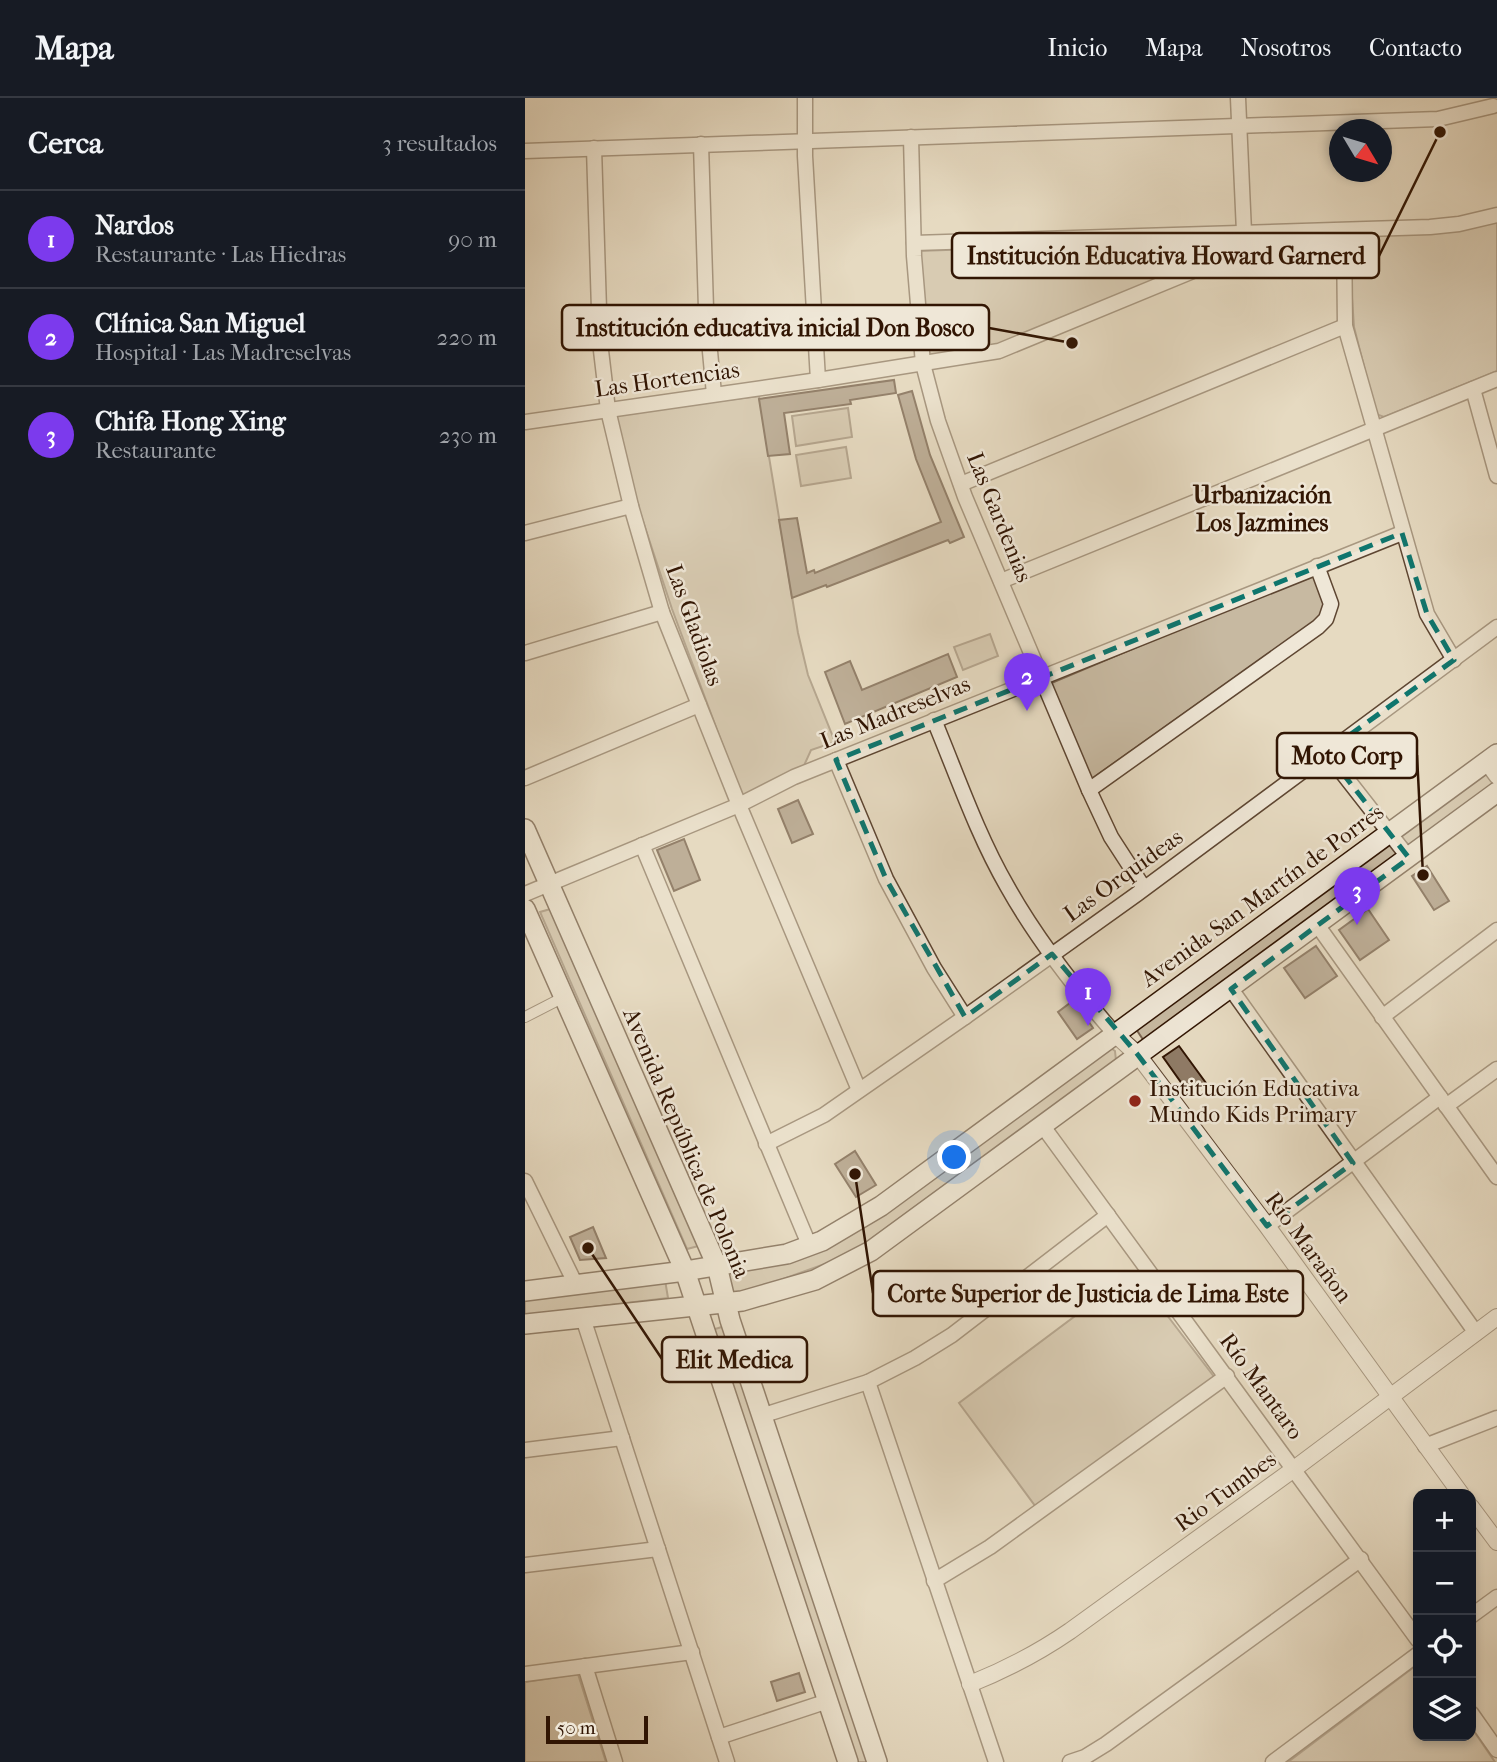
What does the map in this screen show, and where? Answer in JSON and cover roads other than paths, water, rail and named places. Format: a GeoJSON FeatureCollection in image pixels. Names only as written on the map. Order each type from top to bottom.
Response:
{"type":"FeatureCollection","features":[{"type":"Feature","properties":{"kind":"main road","name":"Avenida San Martín de Porres"},"geometry":{"type":"LineString","coordinates":[[525,1291],[685,1271],[787,1254],[810,1247],[841,1232],[881,1206],[1390,832],[1493,764]]}},
{"type":"Feature","properties":{"kind":"main road"},"geometry":{"type":"LineString","coordinates":[[525,1324],[727,1304],[780,1292],[843,1267],[871,1251],[1318,926],[1497,792]]}},
{"type":"Feature","properties":{"kind":"main road","name":"Avenida República de Polonia"},"geometry":{"type":"LineString","coordinates":[[525,830],[717,1266],[761,1416],[877,1762]]}},
{"type":"Feature","properties":{"kind":"main road"},"geometry":{"type":"LineString","coordinates":[[525,909],[685,1271],[848,1762]]}},
{"type":"Feature","properties":{"kind":"street"},"geometry":{"type":"LineString","coordinates":[[805,98],[804,142],[818,380]]}},
{"type":"Feature","properties":{"kind":"street"},"geometry":{"type":"LineString","coordinates":[[1238,98],[1244,233]]}},
{"type":"Feature","properties":{"kind":"street"},"geometry":{"type":"LineString","coordinates":[[525,151],[1438,119],[1493,107]]}},
{"type":"Feature","properties":{"kind":"street","name":"Las Gardenias"},"geometry":{"type":"LineString","coordinates":[[911,137],[914,243],[923,364],[938,421],[961,484],[1089,790],[1111,837],[1144,888]]}},
{"type":"Feature","properties":{"kind":"street"},"geometry":{"type":"LineString","coordinates":[[701,144],[706,309],[714,394]]}},
{"type":"Feature","properties":{"kind":"street","name":"Las Gladiolas"},"geometry":{"type":"LineString","coordinates":[[594,148],[600,342],[608,410],[631,506],[662,612],[859,1090]]}},
{"type":"Feature","properties":{"kind":"street"},"geometry":{"type":"LineString","coordinates":[[914,243],[1344,230],[1459,224],[1497,215]]}},
{"type":"Feature","properties":{"kind":"street"},"geometry":{"type":"LineString","coordinates":[[1344,230],[1345,326],[1427,614],[1454,660]]}},
{"type":"Feature","properties":{"kind":"street","name":"Las Hortencias"},"geometry":{"type":"LineString","coordinates":[[525,422],[999,351],[1210,264],[1239,242],[1244,233]]}},
{"type":"Feature","properties":{"kind":"street"},"geometry":{"type":"LineString","coordinates":[[961,484],[1345,326]]}},
{"type":"Feature","properties":{"kind":"street"},"geometry":{"type":"LineString","coordinates":[[1001,581],[1497,379]]}},
{"type":"Feature","properties":{"kind":"street"},"geometry":{"type":"LineString","coordinates":[[1473,389],[1497,476]]}},
{"type":"Feature","properties":{"kind":"street"},"geometry":{"type":"LineString","coordinates":[[525,533],[631,506]]}},
{"type":"Feature","properties":{"kind":"street","name":"Las Madreselvas"},"geometry":{"type":"LineString","coordinates":[[525,894],[739,804],[794,777],[1402,533]]}},
{"type":"Feature","properties":{"kind":"street"},"geometry":{"type":"LineString","coordinates":[[1089,790],[1318,627],[1326,618],[1331,604],[1317,566]]}},
{"type":"Feature","properties":{"kind":"street"},"geometry":{"type":"LineString","coordinates":[[525,653],[662,612]]}},
{"type":"Feature","properties":{"kind":"street","name":"Las Orquideas"},"geometry":{"type":"LineString","coordinates":[[766,1144],[824,1115],[965,1017],[1497,628]]}},
{"type":"Feature","properties":{"kind":"street"},"geometry":{"type":"LineString","coordinates":[[525,778],[699,705]]}},
{"type":"Feature","properties":{"kind":"street"},"geometry":{"type":"LineString","coordinates":[[934,720],[987,848],[1007,887],[1052,954],[1114,1033]]}},
{"type":"Feature","properties":{"kind":"street"},"geometry":{"type":"LineString","coordinates":[[1326,752],[1409,858]]}},
{"type":"Feature","properties":{"kind":"street"},"geometry":{"type":"LineString","coordinates":[[836,760],[886,879],[934,968],[965,1017]]}},
{"type":"Feature","properties":{"kind":"street"},"geometry":{"type":"LineString","coordinates":[[642,845],[810,1247]]}},
{"type":"Feature","properties":{"kind":"street"},"geometry":{"type":"LineString","coordinates":[[1318,926],[1497,1177]]}},
{"type":"Feature","properties":{"kind":"street"},"geometry":{"type":"LineString","coordinates":[[1382,1017],[1497,930]]}},
{"type":"Feature","properties":{"kind":"street"},"geometry":{"type":"LineString","coordinates":[[1231,989],[1476,1333]]}},
{"type":"Feature","properties":{"kind":"street"},"geometry":{"type":"LineString","coordinates":[[525,1017],[564,997]]}},
{"type":"Feature","properties":{"kind":"street","name":"Río Marañon"},"geometry":{"type":"LineString","coordinates":[[1114,1033],[1138,1055],[1267,1226],[1457,1489]]}},
{"type":"Feature","properties":{"kind":"street"},"geometry":{"type":"LineString","coordinates":[[1267,1226],[1443,1101],[1497,1069]]}},
{"type":"Feature","properties":{"kind":"street","name":"Río Mantaro"},"geometry":{"type":"LineString","coordinates":[[1042,1125],[1413,1633]]}},
{"type":"Feature","properties":{"kind":"street"},"geometry":{"type":"LineString","coordinates":[[525,1181],[576,1284]]}},
{"type":"Feature","properties":{"kind":"street"},"geometry":{"type":"LineString","coordinates":[[761,1416],[868,1382],[915,1358],[952,1335],[1108,1216]]}},
{"type":"Feature","properties":{"kind":"street","name":"Rio Tumbes"},"geometry":{"type":"LineString","coordinates":[[969,1684],[1044,1649],[1294,1469],[1497,1317]]}},
{"type":"Feature","properties":{"kind":"street"},"geometry":{"type":"LineString","coordinates":[[583,1318],[727,1762]]}},
{"type":"Feature","properties":{"kind":"street"},"geometry":{"type":"LineString","coordinates":[[934,1581],[990,1547],[1227,1376]]}},
{"type":"Feature","properties":{"kind":"street"},"geometry":{"type":"LineString","coordinates":[[868,1382],[996,1762]]}},
{"type":"Feature","properties":{"kind":"street"},"geometry":{"type":"LineString","coordinates":[[1425,1446],[1497,1418]]}},
{"type":"Feature","properties":{"kind":"street"},"geometry":{"type":"LineString","coordinates":[[525,1450],[622,1438]]}},
{"type":"Feature","properties":{"kind":"street"},"geometry":{"type":"LineString","coordinates":[[1476,1513],[1495,1537]]}},
{"type":"Feature","properties":{"kind":"street"},"geometry":{"type":"LineString","coordinates":[[525,1565],[658,1549]]}},
{"type":"Feature","properties":{"kind":"street"},"geometry":{"type":"LineString","coordinates":[[1070,1762],[1085,1757],[1106,1744],[1361,1559]]}},
{"type":"Feature","properties":{"kind":"street"},"geometry":{"type":"LineString","coordinates":[[1472,1615],[1497,1597]]}},
{"type":"Feature","properties":{"kind":"street"},"geometry":{"type":"LineString","coordinates":[[525,1674],[692,1652]]}},
{"type":"Feature","properties":{"kind":"street"},"geometry":{"type":"LineString","coordinates":[[1273,1762],[1413,1658]]}},
{"type":"Feature","properties":{"kind":"street"},"geometry":{"type":"LineString","coordinates":[[585,1666],[615,1762]]}},
{"type":"Feature","properties":{"kind":"street"},"geometry":{"type":"LineString","coordinates":[[719,1737],[828,1701]]}},
{"type":"Feature","properties":{"kind":"street"},"geometry":{"type":"LineString","coordinates":[[1476,1720],[1497,1749]]}},
{"type":"Feature","properties":{"kind":"place","name":"Institución Educativa Howard Garnerd"},"geometry":{"type":"Point","coordinates":[1440,132]}},
{"type":"Feature","properties":{"kind":"place","name":"Institución educativa inicial Don Bosco"},"geometry":{"type":"Point","coordinates":[1072,343]}},
{"type":"Feature","properties":{"kind":"place","name":"Clínica San Miguel"},"geometry":{"type":"Point","coordinates":[1027,711]}},
{"type":"Feature","properties":{"kind":"place","name":"Moto Corp"},"geometry":{"type":"Point","coordinates":[1423,875]}},
{"type":"Feature","properties":{"kind":"place","name":"Chifa Hong Xing"},"geometry":{"type":"Point","coordinates":[1357,925]}},
{"type":"Feature","properties":{"kind":"place","name":"Nardos"},"geometry":{"type":"Point","coordinates":[1088,1026]}},
{"type":"Feature","properties":{"kind":"place","name":"Institución Educativa Mundo Kids Primary"},"geometry":{"type":"Point","coordinates":[1135,1101]}},
{"type":"Feature","properties":{"kind":"place","name":"Corte Superior de Justicia de Lima Este"},"geometry":{"type":"Point","coordinates":[855,1174]}},
{"type":"Feature","properties":{"kind":"place","name":"Elit Medica"},"geometry":{"type":"Point","coordinates":[588,1248]}},
{"type":"Feature","properties":{"kind":"district","name":"Urbanización Los Jazmines"},"geometry":{"type":"Point","coordinates":[1262,509]}}]}
